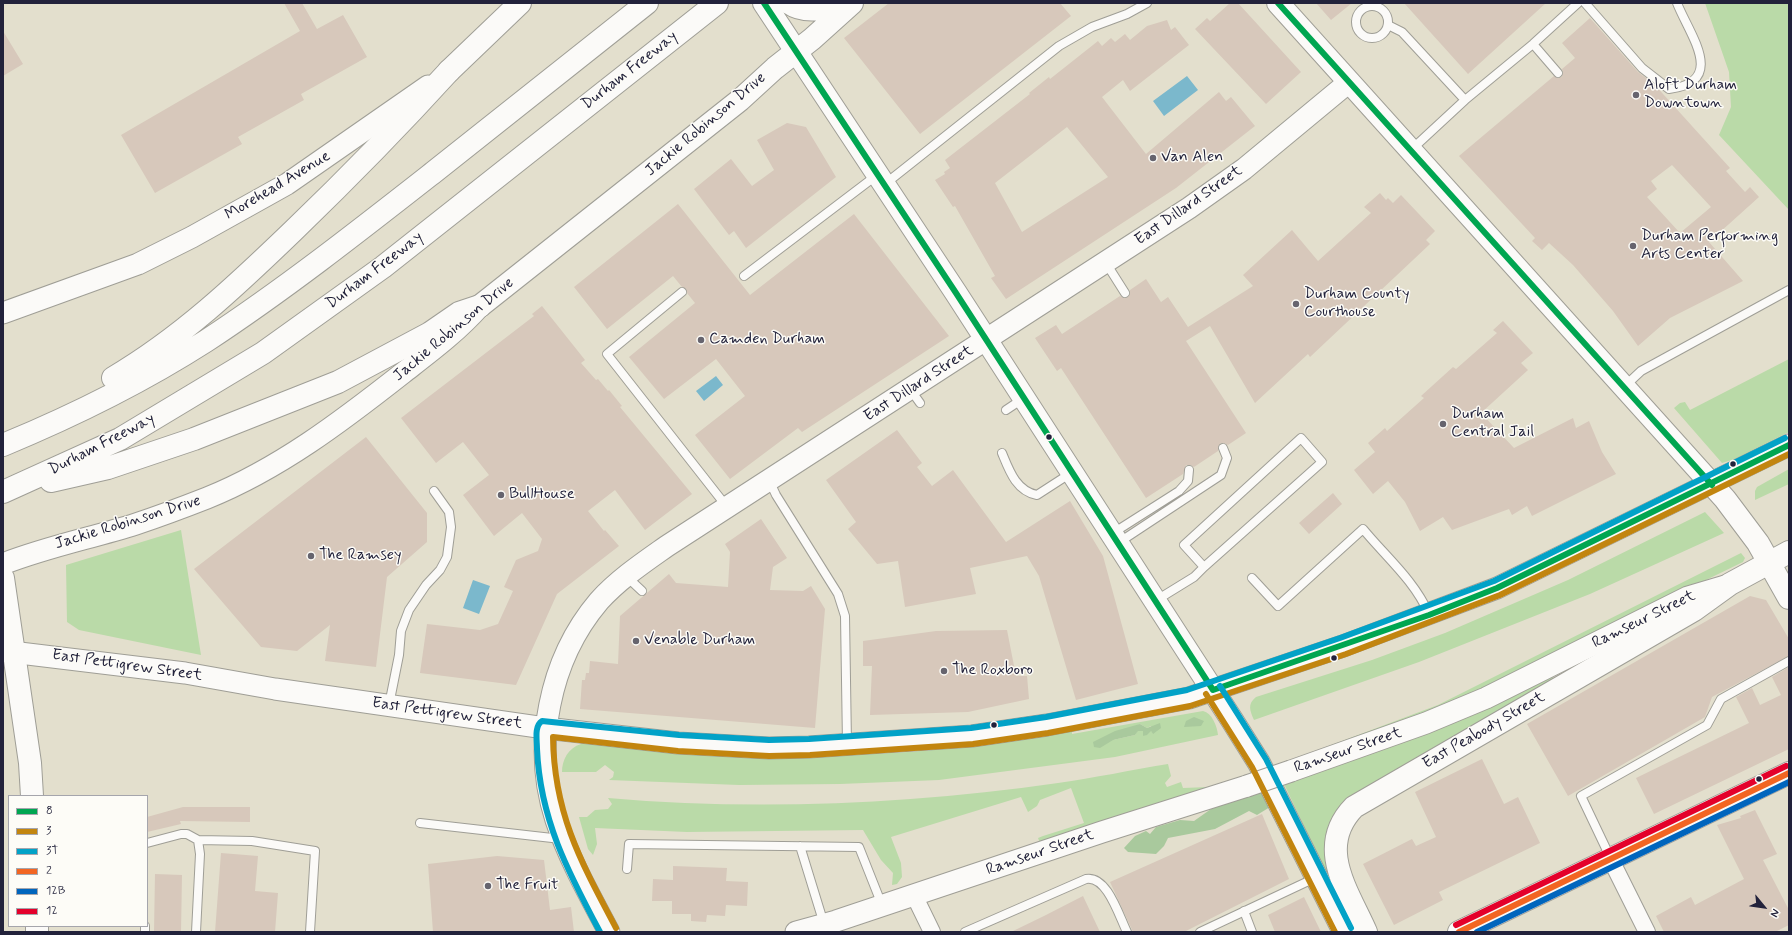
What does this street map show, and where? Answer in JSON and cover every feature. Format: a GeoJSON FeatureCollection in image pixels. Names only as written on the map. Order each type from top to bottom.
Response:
{"type":"FeatureCollection","features":[{"type":"Feature","properties":{"kind":"main road","name":"Morehead Avenue"},"geometry":{"type":"LineString","coordinates":[[449,71],[520,3]]}},
{"type":"Feature","properties":{"kind":"main road"},"geometry":{"type":"LineString","coordinates":[[3,445],[73,414],[160,368],[205,341],[266,300],[340,245],[647,3]]}},
{"type":"Feature","properties":{"kind":"main road"},"geometry":{"type":"LineString","coordinates":[[764,3],[1024,398],[1259,763],[1344,932]]}},
{"type":"Feature","properties":{"kind":"main road"},"geometry":{"type":"LineString","coordinates":[[789,3],[793,6],[810,10],[829,8],[846,3]]}},
{"type":"Feature","properties":{"kind":"main road","name":"Jackie Robinson Drive"},"geometry":{"type":"LineString","coordinates":[[480,306],[734,105],[775,68],[840,16],[852,3]]}},
{"type":"Feature","properties":{"kind":"main road"},"geometry":{"type":"LineString","coordinates":[[1278,3],[1623,388],[1712,485],[1747,527],[1770,563],[1789,598]]}},
{"type":"Feature","properties":{"kind":"main road","name":"Durham Freeway"},"geometry":{"type":"LineString","coordinates":[[3,492],[120,439],[263,353],[383,267],[714,5]]}},
{"type":"Feature","properties":{"kind":"main road"},"geometry":{"type":"LineString","coordinates":[[33,433],[70,403],[136,364],[183,331],[241,280],[391,134],[449,71]]}},
{"type":"Feature","properties":{"kind":"main road"},"geometry":{"type":"LineString","coordinates":[[3,492],[108,468],[194,439],[344,379],[430,333],[459,312],[480,306]]}},
{"type":"Feature","properties":{"kind":"main road","name":"Ramseur Street"},"geometry":{"type":"LineString","coordinates":[[1730,584],[1789,552]]}},
{"type":"Feature","properties":{"kind":"main road"},"geometry":{"type":"LineString","coordinates":[[3,578],[9,651],[30,763],[32,795]]}},
{"type":"Feature","properties":{"kind":"main road","name":"East Peabody Street"},"geometry":{"type":"LineString","coordinates":[[1366,932],[1341,880],[1336,862],[1335,846],[1337,836],[1345,818],[1354,807],[1694,610],[1730,584]]}},
{"type":"Feature","properties":{"kind":"main road"},"geometry":{"type":"LineString","coordinates":[[1459,932],[1789,773]]}},
{"type":"Feature","properties":{"kind":"street","name":"Morehead Avenue"},"geometry":{"type":"LineString","coordinates":[[3,313],[138,264],[192,237],[287,184],[449,71]]}},
{"type":"Feature","properties":{"kind":"street","name":"East Dillard Street"},"geometry":{"type":"LineString","coordinates":[[609,932],[572,861],[556,820],[548,785],[545,752],[545,728],[560,668],[572,642],[599,601],[626,576],[662,550],[769,480],[915,396],[986,340],[1189,208],[1244,169],[1349,82]]}},
{"type":"Feature","properties":{"kind":"street","name":"Jackie Robinson Drive"},"geometry":{"type":"LineString","coordinates":[[3,564],[31,553],[137,524],[208,498],[260,473],[320,436],[391,383],[463,326],[480,306]]}},
{"type":"Feature","properties":{"kind":"street","name":"East Pettigrew Street"},"geometry":{"type":"LineString","coordinates":[[9,651],[184,673],[275,689],[545,728],[678,743],[769,748],[846,745],[972,736],[1047,725],[1189,698],[1429,615],[1497,588],[1712,485],[1789,446]]}},
{"type":"Feature","properties":{"kind":"street","name":"Ramseur Street"},"geometry":{"type":"LineString","coordinates":[[796,932],[1247,786],[1426,723],[1486,698],[1688,597],[1730,584]]}},
{"type":"Feature","properties":{"kind":"street"},"geometry":{"type":"LineString","coordinates":[[1611,860],[1647,932]]}},
{"type":"Feature","properties":{"kind":"street"},"geometry":{"type":"LineString","coordinates":[[914,895],[932,932]]}},
{"type":"Feature","properties":{"kind":"lane"},"geometry":{"type":"LineString","coordinates":[[744,276],[881,179],[1059,46],[1092,27],[1127,14],[1146,3]]}},
{"type":"Feature","properties":{"kind":"lane"},"geometry":{"type":"LineString","coordinates":[[1410,150],[1465,100],[1533,44],[1578,3]]}},
{"type":"Feature","properties":{"kind":"lane"},"geometry":{"type":"LineString","coordinates":[[1585,3],[1642,68],[1670,89],[1683,88],[1692,84],[1700,72],[1702,59],[1677,3]]}},
{"type":"Feature","properties":{"kind":"lane"},"geometry":{"type":"LineString","coordinates":[[1373,6],[1383,10],[1386,14],[1388,25],[1383,34],[1373,39],[1362,36],[1356,27],[1357,16],[1363,8],[1373,6]]}},
{"type":"Feature","properties":{"kind":"lane"},"geometry":{"type":"LineString","coordinates":[[1388,25],[1402,32],[1465,100]]}},
{"type":"Feature","properties":{"kind":"lane"},"geometry":{"type":"LineString","coordinates":[[1533,44],[1558,73]]}},
{"type":"Feature","properties":{"kind":"lane"},"geometry":{"type":"LineString","coordinates":[[1106,263],[1125,293]]}},
{"type":"Feature","properties":{"kind":"lane"},"geometry":{"type":"LineString","coordinates":[[1623,388],[1641,371],[1789,290]]}},
{"type":"Feature","properties":{"kind":"lane"},"geometry":{"type":"LineString","coordinates":[[682,292],[607,354],[728,507]]}},
{"type":"Feature","properties":{"kind":"lane"},"geometry":{"type":"LineString","coordinates":[[1006,410],[1024,398]]}},
{"type":"Feature","properties":{"kind":"lane"},"geometry":{"type":"LineString","coordinates":[[1154,601],[1194,577],[1322,462],[1301,438],[1184,545],[1204,567]]}},
{"type":"Feature","properties":{"kind":"lane"},"geometry":{"type":"LineString","coordinates":[[1114,539],[1160,516],[1221,475],[1227,458],[1223,448]]}},
{"type":"Feature","properties":{"kind":"lane"},"geometry":{"type":"LineString","coordinates":[[1002,453],[1012,478],[1030,494],[1037,495],[1072,473]]}},
{"type":"Feature","properties":{"kind":"lane"},"geometry":{"type":"LineString","coordinates":[[1114,539],[1154,507],[1185,486],[1190,476],[1189,470]]}},
{"type":"Feature","properties":{"kind":"lane"},"geometry":{"type":"LineString","coordinates":[[769,480],[776,495],[838,594],[845,616],[846,745]]}},
{"type":"Feature","properties":{"kind":"lane"},"geometry":{"type":"LineString","coordinates":[[388,706],[399,655],[401,631],[409,610],[426,585],[440,570],[447,557],[451,527],[449,512],[434,491]]}},
{"type":"Feature","properties":{"kind":"lane"},"geometry":{"type":"LineString","coordinates":[[1154,507],[1160,516]]}},
{"type":"Feature","properties":{"kind":"lane"},"geometry":{"type":"LineString","coordinates":[[1252,578],[1278,606],[1363,529],[1380,550],[1411,582],[1421,597],[1429,615]]}},
{"type":"Feature","properties":{"kind":"lane"},"geometry":{"type":"LineString","coordinates":[[626,576],[642,591]]}},
{"type":"Feature","properties":{"kind":"lane"},"geometry":{"type":"LineString","coordinates":[[1611,860],[1581,796],[1707,725],[1721,699],[1789,661]]}},
{"type":"Feature","properties":{"kind":"lane"},"geometry":{"type":"LineString","coordinates":[[420,823],[564,839]]}},
{"type":"Feature","properties":{"kind":"lane"},"geometry":{"type":"LineString","coordinates":[[148,843],[181,834],[187,834],[198,840],[252,841],[314,851],[310,932]]}},
{"type":"Feature","properties":{"kind":"lane"},"geometry":{"type":"LineString","coordinates":[[196,932],[200,854],[198,840]]}},
{"type":"Feature","properties":{"kind":"lane"},"geometry":{"type":"LineString","coordinates":[[627,869],[629,844],[859,847],[882,905]]}},
{"type":"Feature","properties":{"kind":"lane"},"geometry":{"type":"LineString","coordinates":[[800,846],[824,924]]}},
{"type":"Feature","properties":{"kind":"lane"},"geometry":{"type":"LineString","coordinates":[[965,932],[1086,878],[1092,878],[1098,880],[1109,892],[1127,932]]}},
{"type":"Feature","properties":{"kind":"lane"},"geometry":{"type":"LineString","coordinates":[[1200,932],[1316,878]]}},
{"type":"Feature","properties":{"kind":"lane"},"geometry":{"type":"LineString","coordinates":[[1244,912],[1252,932]]}},
{"type":"Feature","properties":{"kind":"green space"},"geometry":{"type":"Polygon","coordinates":[[[1705,3],[1789,3],[1789,210],[1719,135],[1731,107],[1729,72],[1705,3]]]}},
{"type":"Feature","properties":{"kind":"green space"},"geometry":{"type":"Polygon","coordinates":[[[1789,359],[1789,432],[1735,459],[1722,463],[1674,408],[1680,403],[1685,402],[1690,410],[1789,359]]]}},
{"type":"Feature","properties":{"kind":"green space"},"geometry":{"type":"Polygon","coordinates":[[[1789,469],[1789,484],[1755,500],[1755,491],[1757,487],[1789,469]]]}},
{"type":"Feature","properties":{"kind":"green space"},"geometry":{"type":"Polygon","coordinates":[[[1705,512],[1724,533],[1590,594],[1419,662],[1254,720],[1250,705],[1256,697],[1372,660],[1445,633],[1568,580],[1705,512]]]}},
{"type":"Feature","properties":{"kind":"green space"},"geometry":{"type":"Polygon","coordinates":[[[181,530],[201,655],[79,630],[67,622],[66,565],[181,530]]]}},
{"type":"Feature","properties":{"kind":"green space"},"geometry":{"type":"Polygon","coordinates":[[[1741,553],[1745,558],[1743,562],[1490,685],[1419,717],[1286,762],[1438,705],[1741,553]]]}},
{"type":"Feature","properties":{"kind":"green space"},"geometry":{"type":"Polygon","coordinates":[[[1553,677],[1554,679],[1338,811],[1354,932],[1284,784],[1553,677]]]}},
{"type":"Feature","properties":{"kind":"green space"},"geometry":{"type":"Polygon","coordinates":[[[1199,706],[1072,732],[1072,734],[1203,711],[1209,714],[1214,720],[1218,735],[1115,757],[939,780],[840,784],[739,785],[609,780],[613,777],[614,772],[605,765],[596,772],[562,772],[563,763],[569,751],[576,746],[587,743],[604,743],[649,751],[691,754],[812,755],[908,752],[945,749],[1018,739],[1199,706]],[[1140,724],[1113,740],[1135,735],[1138,730],[1143,731],[1143,736],[1151,730],[1153,734],[1151,726],[1147,728],[1140,724]]]}},
{"type":"Feature","properties":{"kind":"green space"},"geometry":{"type":"Polygon","coordinates":[[[1194,717],[1204,721],[1201,726],[1184,727],[1186,721],[1194,717]]]}},
{"type":"Feature","properties":{"kind":"green space"},"geometry":{"type":"Polygon","coordinates":[[[1160,723],[1161,728],[1153,734],[1151,731],[1147,735],[1143,736],[1143,731],[1138,731],[1135,735],[1113,740],[1100,748],[1094,747],[1093,742],[1115,731],[1140,724],[1147,728],[1160,723]]]}},
{"type":"Feature","properties":{"kind":"green space"},"geometry":{"type":"Polygon","coordinates":[[[1168,764],[1171,776],[1165,783],[1167,787],[1181,782],[1183,788],[1209,787],[1040,843],[1038,838],[1084,823],[1071,788],[1040,800],[1037,806],[1028,812],[1021,797],[891,837],[901,863],[902,877],[897,884],[892,885],[893,873],[881,860],[863,830],[687,832],[595,828],[597,844],[593,855],[588,849],[579,817],[587,817],[595,810],[608,809],[612,804],[608,798],[664,802],[776,805],[890,800],[946,796],[1058,783],[1168,764]]]}},
{"type":"Feature","properties":{"kind":"green space"},"geometry":{"type":"Polygon","coordinates":[[[1262,791],[1270,807],[1257,815],[1249,811],[1215,829],[1168,838],[1164,846],[1156,854],[1128,852],[1124,848],[1135,836],[1146,831],[1150,834],[1156,827],[1180,820],[1194,821],[1211,809],[1262,791]]]}},
{"type":"Feature","properties":{"kind":"water"},"geometry":{"type":"Polygon","coordinates":[[[1187,76],[1198,90],[1164,116],[1153,101],[1187,76]]]}},
{"type":"Feature","properties":{"kind":"water"},"geometry":{"type":"Polygon","coordinates":[[[716,376],[723,385],[704,401],[696,391],[716,376]]]}},
{"type":"Feature","properties":{"kind":"water"},"geometry":{"type":"Polygon","coordinates":[[[473,580],[490,586],[479,614],[463,608],[473,580]]]}},
{"type":"Feature","properties":{"kind":"building"},"geometry":{"type":"Polygon","coordinates":[[[284,3],[302,3],[317,29],[343,15],[367,57],[301,94],[304,100],[238,137],[242,144],[155,193],[121,135],[300,31],[284,3]]]}},
{"type":"Feature","properties":{"kind":"building"},"geometry":{"type":"Polygon","coordinates":[[[889,3],[1060,3],[1071,16],[920,134],[844,38],[889,3]]]}},
{"type":"Feature","properties":{"kind":"building"},"geometry":{"type":"Polygon","coordinates":[[[1230,3],[1238,3],[1301,72],[1266,104],[1195,29],[1207,18],[1210,21],[1230,3]]]}},
{"type":"Feature","properties":{"kind":"building"},"geometry":{"type":"Polygon","coordinates":[[[1316,3],[1352,3],[1331,20],[1316,3]]]}},
{"type":"Feature","properties":{"kind":"building"},"geometry":{"type":"Polygon","coordinates":[[[1404,3],[1546,3],[1468,74],[1404,3]]]}},
{"type":"Feature","properties":{"kind":"building"},"geometry":{"type":"Polygon","coordinates":[[[1590,18],[1638,72],[1654,84],[1730,168],[1726,171],[1745,192],[1750,187],[1759,197],[1709,242],[1743,281],[1670,318],[1638,346],[1613,311],[1573,265],[1549,243],[1542,250],[1532,241],[1535,238],[1459,156],[1554,76],[1557,78],[1562,77],[1562,69],[1575,58],[1562,43],[1590,18]],[[1672,165],[1651,181],[1657,189],[1647,197],[1680,233],[1711,207],[1672,165]]]}},
{"type":"Feature","properties":{"kind":"building","name":"Van Alen"},"geometry":{"type":"Polygon","coordinates":[[[1167,20],[1171,30],[1175,27],[1189,45],[1130,91],[1123,80],[1102,97],[1146,154],[1219,92],[1226,101],[1231,97],[1255,126],[1176,188],[1006,299],[991,278],[995,276],[955,206],[953,207],[935,180],[945,174],[944,172],[950,168],[945,160],[1030,94],[1029,93],[1049,77],[1050,79],[1098,41],[1102,46],[1111,38],[1115,42],[1125,34],[1130,40],[1147,26],[1167,20]],[[1067,127],[995,183],[1022,232],[1108,177],[1067,127]]]}},
{"type":"Feature","properties":{"kind":"building"},"geometry":{"type":"Polygon","coordinates":[[[3,31],[23,64],[3,76],[3,31]]]}},
{"type":"Feature","properties":{"kind":"building"},"geometry":{"type":"Polygon","coordinates":[[[787,123],[806,127],[836,177],[746,248],[734,231],[729,235],[694,189],[731,159],[752,186],[774,170],[757,140],[787,123]]]}},
{"type":"Feature","properties":{"kind":"building"},"geometry":{"type":"Polygon","coordinates":[[[1380,193],[1386,200],[1388,198],[1393,203],[1401,195],[1435,231],[1426,240],[1430,244],[1310,357],[1308,354],[1255,403],[1210,326],[1186,341],[1246,433],[1228,445],[1221,443],[1218,447],[1218,451],[1194,467],[1186,465],[1183,474],[1146,498],[1061,368],[1057,371],[1035,338],[1056,325],[1062,334],[1120,296],[1125,298],[1128,297],[1130,290],[1146,279],[1161,302],[1168,297],[1188,327],[1253,286],[1243,275],[1292,230],[1318,261],[1371,213],[1364,207],[1380,193]]]}},
{"type":"Feature","properties":{"kind":"building","name":"Camden Durham"},"geometry":{"type":"Polygon","coordinates":[[[678,204],[750,295],[854,214],[949,336],[802,432],[798,428],[730,479],[695,435],[745,396],[716,359],[664,399],[629,357],[695,303],[687,293],[686,289],[682,287],[673,276],[607,329],[574,287],[678,204]]]}},
{"type":"Feature","properties":{"kind":"building","name":"BullHouse"},"geometry":{"type":"Polygon","coordinates":[[[542,306],[585,360],[581,363],[596,380],[598,379],[608,391],[609,390],[622,406],[620,407],[692,494],[645,530],[615,490],[588,511],[604,531],[605,530],[619,546],[557,594],[516,685],[420,673],[427,624],[480,630],[498,624],[513,591],[504,587],[516,560],[538,551],[542,539],[522,513],[494,536],[463,495],[489,475],[463,442],[436,463],[401,418],[534,316],[532,314],[542,306]]]}},
{"type":"Feature","properties":{"kind":"building","name":"Durham Central Jail"},"geometry":{"type":"Polygon","coordinates":[[[1503,321],[1533,353],[1521,363],[1528,370],[1481,413],[1514,448],[1573,418],[1576,428],[1589,421],[1602,452],[1616,474],[1532,516],[1527,506],[1512,515],[1509,509],[1452,530],[1443,517],[1420,531],[1405,502],[1388,481],[1373,494],[1354,470],[1375,452],[1368,443],[1385,428],[1387,431],[1424,398],[1421,396],[1453,367],[1456,369],[1497,333],[1493,330],[1503,321]]]}},
{"type":"Feature","properties":{"kind":"building"},"geometry":{"type":"Polygon","coordinates":[[[897,430],[922,463],[917,467],[932,486],[953,470],[1006,542],[1070,501],[1103,556],[1138,684],[1076,700],[1039,576],[1027,556],[970,568],[976,594],[905,607],[898,561],[877,564],[848,529],[856,522],[826,480],[897,430]]]}},
{"type":"Feature","properties":{"kind":"building","name":"The Ramsey"},"geometry":{"type":"Polygon","coordinates":[[[366,437],[427,513],[427,542],[387,577],[376,667],[325,661],[330,625],[297,651],[261,647],[194,569],[366,437]]]}},
{"type":"Feature","properties":{"kind":"building"},"geometry":{"type":"Polygon","coordinates":[[[1333,493],[1342,504],[1309,534],[1299,523],[1333,493]]]}},
{"type":"Feature","properties":{"kind":"building"},"geometry":{"type":"Polygon","coordinates":[[[761,519],[787,558],[773,567],[770,590],[803,591],[811,586],[825,609],[815,728],[580,709],[582,680],[585,680],[586,673],[589,673],[590,661],[618,664],[620,616],[669,574],[676,583],[728,587],[730,552],[725,544],[761,519]]]}},
{"type":"Feature","properties":{"kind":"building"},"geometry":{"type":"Polygon","coordinates":[[[1750,596],[1766,600],[1789,639],[1789,656],[1712,697],[1705,717],[1568,796],[1527,724],[1750,596]]]}},
{"type":"Feature","properties":{"kind":"building","name":"The Roxboro"},"geometry":{"type":"Polygon","coordinates":[[[1007,630],[1016,676],[1027,676],[1029,699],[968,712],[870,715],[872,666],[863,666],[863,641],[936,631],[1007,630]]]}},
{"type":"Feature","properties":{"kind":"building"},"geometry":{"type":"Polygon","coordinates":[[[1789,667],[1789,749],[1654,814],[1636,778],[1749,723],[1736,697],[1752,688],[1760,705],[1781,695],[1772,677],[1789,667]]]}},
{"type":"Feature","properties":{"kind":"building"},"geometry":{"type":"Polygon","coordinates":[[[1482,759],[1504,804],[1518,797],[1540,843],[1439,892],[1443,900],[1394,925],[1363,864],[1412,839],[1416,846],[1436,837],[1415,792],[1482,759]]]}},
{"type":"Feature","properties":{"kind":"building"},"geometry":{"type":"Polygon","coordinates":[[[183,807],[250,807],[250,822],[180,821],[181,824],[148,832],[148,817],[183,807]]]}},
{"type":"Feature","properties":{"kind":"building"},"geometry":{"type":"Polygon","coordinates":[[[1755,810],[1777,854],[1763,860],[1789,910],[1789,925],[1775,932],[1664,932],[1656,916],[1691,897],[1695,905],[1744,879],[1717,825],[1741,818],[1740,816],[1755,810]]]}},
{"type":"Feature","properties":{"kind":"building"},"geometry":{"type":"Polygon","coordinates":[[[1262,814],[1289,879],[1184,932],[1133,932],[1110,882],[1262,814]]]}},
{"type":"Feature","properties":{"kind":"building"},"geometry":{"type":"Polygon","coordinates":[[[221,853],[258,856],[255,891],[278,893],[275,932],[215,932],[221,853]]]}},
{"type":"Feature","properties":{"kind":"building","name":"The Fruit"},"geometry":{"type":"Polygon","coordinates":[[[497,856],[544,860],[550,910],[571,907],[574,932],[433,932],[428,864],[497,856]]]}},
{"type":"Feature","properties":{"kind":"building"},"geometry":{"type":"Polygon","coordinates":[[[673,866],[727,868],[726,881],[748,882],[747,906],[726,905],[725,916],[707,915],[706,922],[691,921],[691,914],[672,914],[672,901],[652,901],[653,879],[673,880],[673,866]]]}},
{"type":"Feature","properties":{"kind":"building"},"geometry":{"type":"Polygon","coordinates":[[[155,874],[182,875],[181,932],[154,932],[155,874]]]}},
{"type":"Feature","properties":{"kind":"building"},"geometry":{"type":"Polygon","coordinates":[[[1083,896],[1100,932],[1011,932],[1044,916],[1083,896]]]}},
{"type":"Feature","properties":{"kind":"building"},"geometry":{"type":"Polygon","coordinates":[[[1304,897],[1321,932],[1275,932],[1268,915],[1304,897]]]}},
{"type":"Feature","properties":{"kind":"transit line","name":"8"},"geometry":{"type":"LineString","coordinates":[[764,3],[956,293],[1213,690],[1429,615],[1497,588],[1789,445]]}},
{"type":"Feature","properties":{"kind":"transit line","name":"8"},"geometry":{"type":"LineString","coordinates":[[1278,3],[1712,485]]}},
{"type":"Feature","properties":{"kind":"transit line","name":"3T"},"geometry":{"type":"LineString","coordinates":[[600,932],[577,888],[550,822],[539,774],[536,738],[539,723],[542,721],[679,735],[769,740],[809,739],[971,728],[1046,717],[1187,690],[1340,638],[1494,581],[1785,438]]}},
{"type":"Feature","properties":{"kind":"transit line","name":"3"},"geometry":{"type":"LineString","coordinates":[[616,928],[581,859],[564,814],[558,790],[553,737],[678,751],[769,756],[810,755],[973,744],[1048,733],[1190,706],[1346,654],[1500,595],[1789,454]]}},
{"type":"Feature","properties":{"kind":"transit line","name":"3T"},"geometry":{"type":"LineString","coordinates":[[1220,686],[1266,759],[1351,928]]}},
{"type":"Feature","properties":{"kind":"transit line","name":"3"},"geometry":{"type":"LineString","coordinates":[[1206,694],[1252,767],[1335,932]]}},
{"type":"Feature","properties":{"kind":"transit line","name":"12"},"geometry":{"type":"LineString","coordinates":[[1456,925],[1786,766]]}},
{"type":"Feature","properties":{"kind":"transit line","name":"2"},"geometry":{"type":"LineString","coordinates":[[1459,932],[1789,773]]}},
{"type":"Feature","properties":{"kind":"transit line","name":"12B"},"geometry":{"type":"LineString","coordinates":[[1477,932],[1789,782]]}},
{"type":"Feature","properties":{"kind":"place","name":"Aloft Durham Downtown"},"geometry":{"type":"Point","coordinates":[1636,95]}},
{"type":"Feature","properties":{"kind":"place","name":"Van Alen"},"geometry":{"type":"Point","coordinates":[1153,158]}},
{"type":"Feature","properties":{"kind":"place","name":"Durham Performing Arts Center"},"geometry":{"type":"Point","coordinates":[1633,246]}},
{"type":"Feature","properties":{"kind":"place","name":"Durham County Courthouse"},"geometry":{"type":"Point","coordinates":[1296,304]}},
{"type":"Feature","properties":{"kind":"place","name":"Camden Durham"},"geometry":{"type":"Point","coordinates":[701,340]}},
{"type":"Feature","properties":{"kind":"place","name":"Durham Central Jail"},"geometry":{"type":"Point","coordinates":[1443,424]}},
{"type":"Feature","properties":{"kind":"place","name":"BullHouse"},"geometry":{"type":"Point","coordinates":[501,495]}},
{"type":"Feature","properties":{"kind":"place","name":"The Ramsey"},"geometry":{"type":"Point","coordinates":[311,556]}},
{"type":"Feature","properties":{"kind":"place","name":"Venable Durham"},"geometry":{"type":"Point","coordinates":[636,641]}},
{"type":"Feature","properties":{"kind":"place","name":"The Roxboro"},"geometry":{"type":"Point","coordinates":[944,671]}},
{"type":"Feature","properties":{"kind":"place","name":"The Fruit"},"geometry":{"type":"Point","coordinates":[488,886]}}]}
